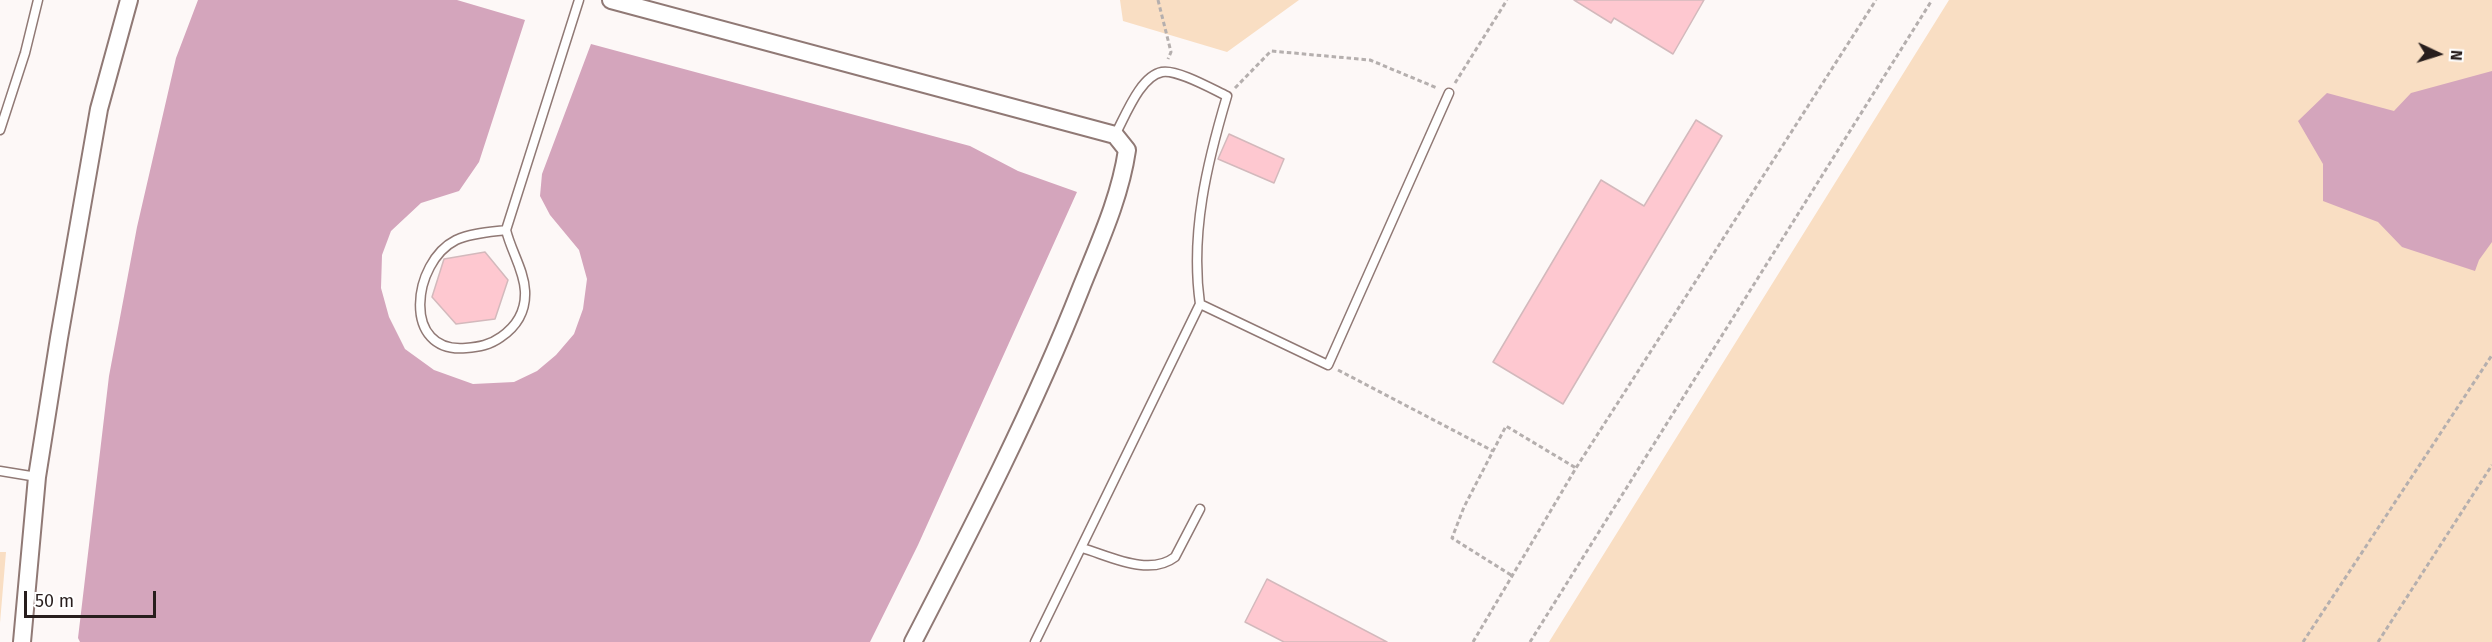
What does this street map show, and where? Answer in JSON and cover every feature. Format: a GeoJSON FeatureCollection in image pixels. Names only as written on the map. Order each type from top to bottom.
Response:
{"type":"FeatureCollection","features":[{"type":"Feature","properties":{"kind":"street"},"geometry":{"type":"LineString","coordinates":[[22,642],[37,477],[99,110],[129,0]]}},
{"type":"Feature","properties":{"kind":"street"},"geometry":{"type":"LineString","coordinates":[[611,0],[1115,135],[1127,150],[1124,172],[1106,225],[1061,339],[993,486],[913,642]]}},
{"type":"Feature","properties":{"kind":"lane"},"geometry":{"type":"LineString","coordinates":[[0,130],[25,53],[38,0]]}},
{"type":"Feature","properties":{"kind":"lane"},"geometry":{"type":"LineString","coordinates":[[506,230],[475,234],[456,240],[439,252],[429,267],[421,287],[419,306],[422,321],[430,335],[442,346],[458,349],[481,346],[495,341],[518,322],[524,306],[525,291],[519,264],[506,230],[579,0]]}},
{"type":"Feature","properties":{"kind":"lane"},"geometry":{"type":"LineString","coordinates":[[1035,642],[1200,304],[1197,270],[1198,231],[1204,184],[1212,146],[1227,96],[1175,73],[1162,72],[1151,77],[1136,93],[1115,135]]}},
{"type":"Feature","properties":{"kind":"lane"},"geometry":{"type":"LineString","coordinates":[[1200,304],[1328,365],[1449,93]]}},
{"type":"Feature","properties":{"kind":"lane"},"geometry":{"type":"LineString","coordinates":[[0,471],[37,477]]}},
{"type":"Feature","properties":{"kind":"lane"},"geometry":{"type":"LineString","coordinates":[[1082,548],[1147,566],[1168,562],[1175,557],[1200,509]]}},
{"type":"Feature","properties":{"kind":"path"},"geometry":{"type":"LineString","coordinates":[[1158,0],[1171,52],[1162,72]]}},
{"type":"Feature","properties":{"kind":"path"},"geometry":{"type":"LineString","coordinates":[[1227,96],[1271,51],[1370,60],[1449,93],[1507,0]]}},
{"type":"Feature","properties":{"kind":"path"},"geometry":{"type":"LineString","coordinates":[[1473,642],[1576,468],[1876,0]]}},
{"type":"Feature","properties":{"kind":"path"},"geometry":{"type":"LineString","coordinates":[[1530,642],[1932,0]]}},
{"type":"Feature","properties":{"kind":"path"},"geometry":{"type":"LineString","coordinates":[[2303,642],[2492,355]]}},
{"type":"Feature","properties":{"kind":"path"},"geometry":{"type":"LineString","coordinates":[[1328,365],[1493,451]]}},
{"type":"Feature","properties":{"kind":"path"},"geometry":{"type":"LineString","coordinates":[[1512,575],[1452,538],[1464,507],[1506,426],[1576,468]]}},
{"type":"Feature","properties":{"kind":"path"},"geometry":{"type":"LineString","coordinates":[[2378,642],[2492,465]]}},
{"type":"Feature","properties":{"kind":"shaded area"},"geometry":{"type":"Polygon","coordinates":[[[198,0],[457,0],[525,20],[479,162],[459,191],[421,203],[391,231],[382,255],[381,288],[389,317],[405,349],[434,370],[473,384],[514,382],[537,371],[556,355],[574,334],[583,309],[587,279],[579,250],[550,215],[540,196],[542,174],[591,44],[970,146],[1018,171],[1077,192],[918,545],[870,642],[80,642],[78,638],[109,376],[137,227],[176,58],[198,0]]]}},
{"type":"Feature","properties":{"kind":"shaded area"},"geometry":{"type":"Polygon","coordinates":[[[1120,0],[1299,0],[1227,52],[1123,21],[1120,0]]]}},
{"type":"Feature","properties":{"kind":"shaded area"},"geometry":{"type":"Polygon","coordinates":[[[1949,0],[2492,0],[2492,642],[1549,642],[1949,0]]]}},
{"type":"Feature","properties":{"kind":"shaded area"},"geometry":{"type":"Polygon","coordinates":[[[2492,71],[2492,242],[2479,260],[2475,271],[2402,247],[2378,222],[2323,201],[2323,164],[2298,121],[2327,93],[2394,111],[2411,93],[2492,71]]]}},
{"type":"Feature","properties":{"kind":"shaded area"},"geometry":{"type":"Polygon","coordinates":[[[0,552],[6,552],[0,623],[0,552]]]}},
{"type":"Feature","properties":{"kind":"building"},"geometry":{"type":"Polygon","coordinates":[[[1574,0],[1704,0],[1673,54],[1614,18],[1611,23],[1574,0]]]}},
{"type":"Feature","properties":{"kind":"building"},"geometry":{"type":"Polygon","coordinates":[[[1696,120],[1722,136],[1563,404],[1493,362],[1601,180],[1644,206],[1696,120]]]}},
{"type":"Feature","properties":{"kind":"building"},"geometry":{"type":"Polygon","coordinates":[[[1229,134],[1284,159],[1274,183],[1218,159],[1229,134]]]}},
{"type":"Feature","properties":{"kind":"building"},"geometry":{"type":"Polygon","coordinates":[[[485,252],[508,280],[495,319],[456,324],[432,297],[444,259],[485,252]]]}},
{"type":"Feature","properties":{"kind":"building"},"geometry":{"type":"Polygon","coordinates":[[[1267,579],[1387,642],[1284,642],[1245,622],[1267,579]]]}}]}
